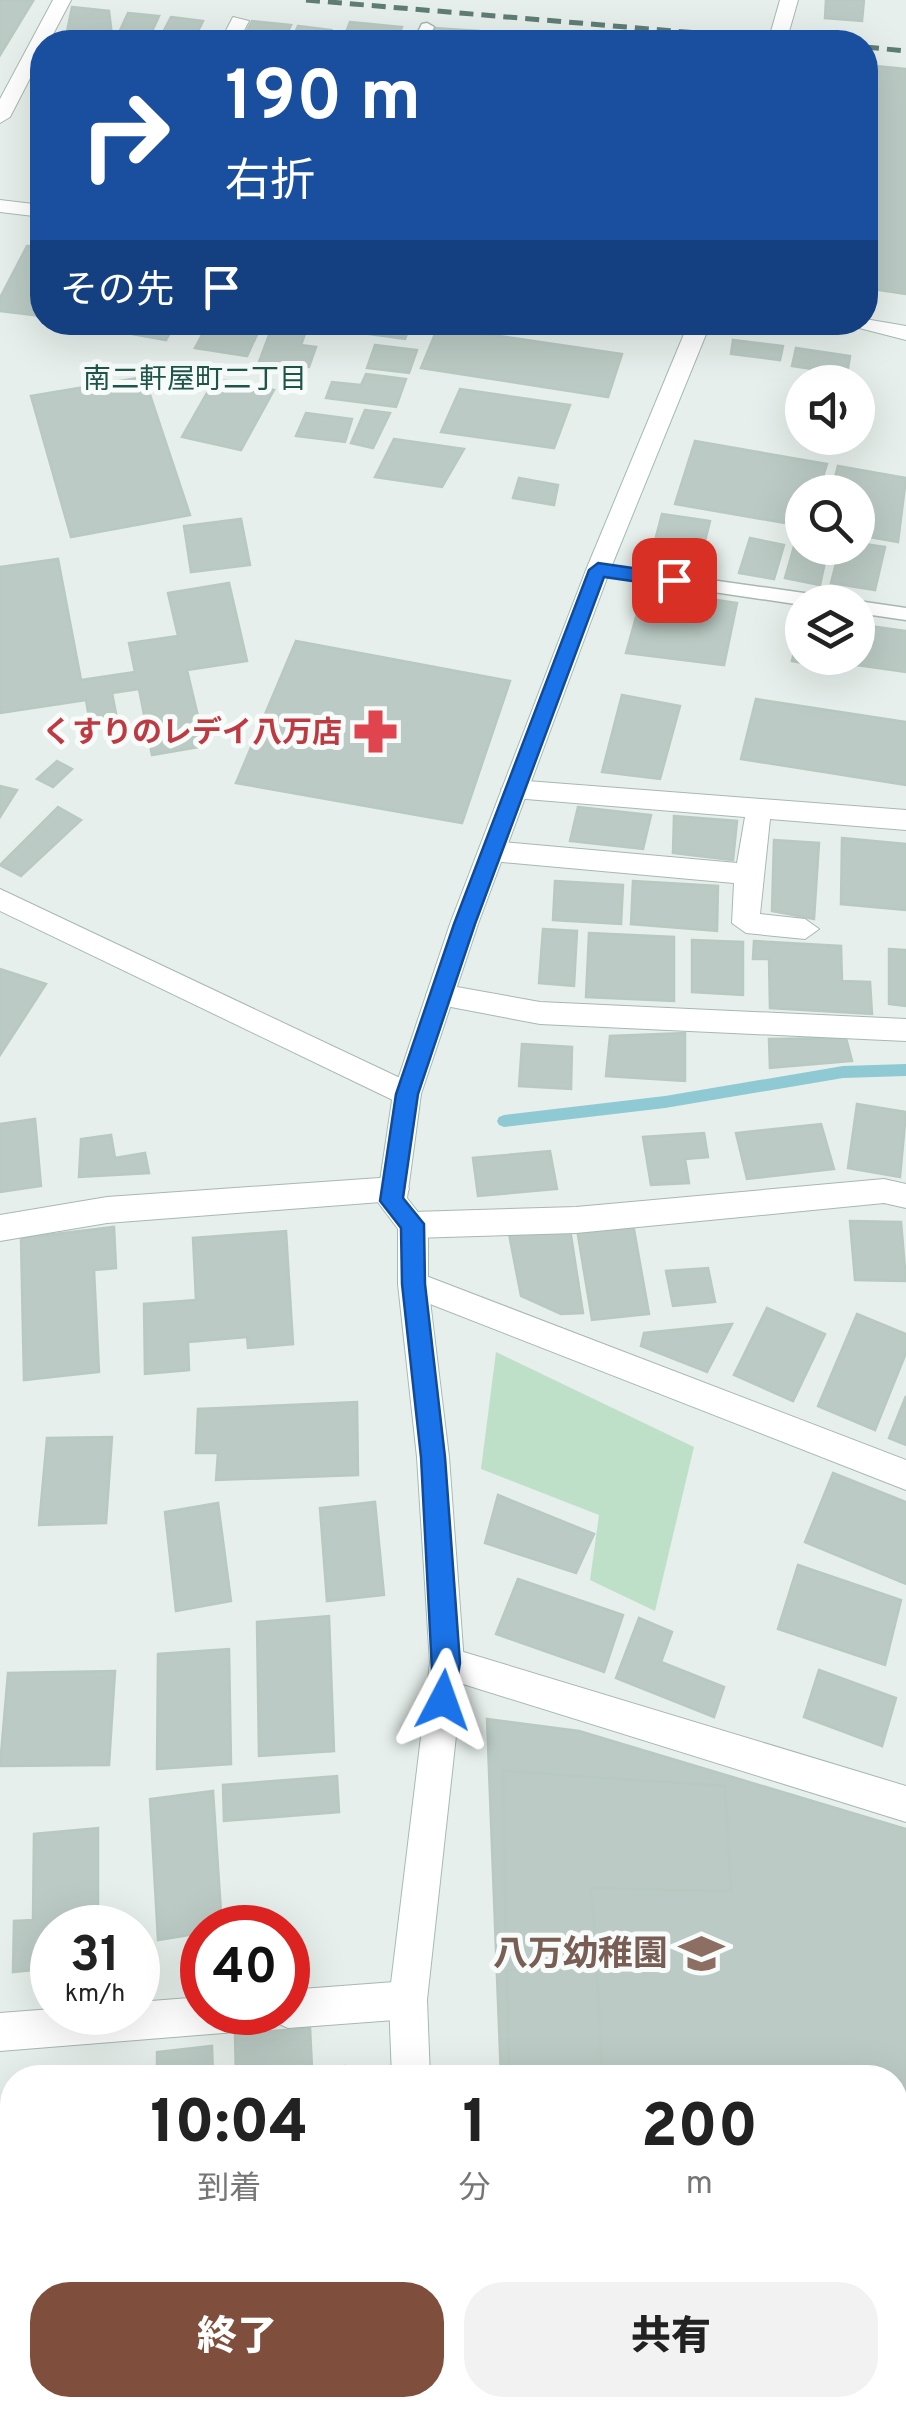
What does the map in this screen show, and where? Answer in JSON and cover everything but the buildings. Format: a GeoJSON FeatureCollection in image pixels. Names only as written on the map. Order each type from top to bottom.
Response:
{"type":"FeatureCollection","features":[{"type":"Feature","properties":{"kind":"street"},"geometry":{"type":"LineString","coordinates":[[46,30],[62,0]]}},
{"type":"Feature","properties":{"kind":"street"},"geometry":{"type":"LineString","coordinates":[[780,30],[789,0]]}},
{"type":"Feature","properties":{"kind":"street"},"geometry":{"type":"LineString","coordinates":[[235,30],[240,21]]}},
{"type":"Feature","properties":{"kind":"street"},"geometry":{"type":"LineString","coordinates":[[0,117],[30,60]]}},
{"type":"Feature","properties":{"kind":"street"},"geometry":{"type":"LineString","coordinates":[[0,206],[30,210]]}},
{"type":"Feature","properties":{"kind":"street"},"geometry":{"type":"LineString","coordinates":[[878,328],[906,333]]}},
{"type":"Feature","properties":{"kind":"street"},"geometry":{"type":"LineString","coordinates":[[410,2065],[408,2000],[447,1663],[433,1457],[413,1284],[413,1224],[392,1201],[407,1094],[514,789],[695,335]]}},
{"type":"Feature","properties":{"kind":"street"},"geometry":{"type":"LineString","coordinates":[[514,789],[906,820]]}},
{"type":"Feature","properties":{"kind":"street"},"geometry":{"type":"LineString","coordinates":[[759,808],[748,874],[746,923],[805,930]]}},
{"type":"Feature","properties":{"kind":"street"},"geometry":{"type":"LineString","coordinates":[[492,851],[748,874]]}},
{"type":"Feature","properties":{"kind":"street"},"geometry":{"type":"LineString","coordinates":[[0,900],[407,1094]]}},
{"type":"Feature","properties":{"kind":"street"},"geometry":{"type":"LineString","coordinates":[[440,994],[540,1013],[906,1030]]}},
{"type":"Feature","properties":{"kind":"street"},"geometry":{"type":"LineString","coordinates":[[0,1228],[108,1210],[394,1189]]}},
{"type":"Feature","properties":{"kind":"street"},"geometry":{"type":"LineString","coordinates":[[413,1224],[576,1220],[884,1191],[906,1196]]}},
{"type":"Feature","properties":{"kind":"street"},"geometry":{"type":"LineString","coordinates":[[413,1284],[906,1475]]}},
{"type":"Feature","properties":{"kind":"street"},"geometry":{"type":"LineString","coordinates":[[447,1663],[906,1804]]}},
{"type":"Feature","properties":{"kind":"street"},"geometry":{"type":"LineString","coordinates":[[310,2007],[408,2000]]}},
{"type":"Feature","properties":{"kind":"street"},"geometry":{"type":"LineString","coordinates":[[0,2032],[180,2017]]}},
{"type":"Feature","properties":{"kind":"lane"},"geometry":{"type":"LineString","coordinates":[[598,570],[785,596]]}},
{"type":"Feature","properties":{"kind":"lane"},"geometry":{"type":"LineString","coordinates":[[875,609],[906,614]]}},
{"type":"Feature","properties":{"kind":"green space"},"geometry":{"type":"Polygon","coordinates":[[[496,1352],[694,1447],[655,1611],[590,1580],[599,1515],[481,1469],[496,1352]]]}},
{"type":"Feature","properties":{"kind":"waterway"},"geometry":{"type":"LineString","coordinates":[[504,1121],[665,1102],[843,1072],[906,1070]]}},
{"type":"Feature","properties":{"kind":"railway"},"geometry":{"type":"LineString","coordinates":[[306,0],[662,30]]}},
{"type":"Feature","properties":{"kind":"railway"},"geometry":{"type":"LineString","coordinates":[[878,48],[906,51]]}},
{"type":"Feature","properties":{"kind":"place","name":"くすりのレデイ八万店"},"geometry":{"type":"Point","coordinates":[375,732]}},
{"type":"Feature","properties":{"kind":"place","name":"八万幼稚園"},"geometry":{"type":"Point","coordinates":[701,1953]}},
{"type":"Feature","properties":{"kind":"district","name":"南二軒屋町二丁目"},"geometry":{"type":"Point","coordinates":[195,378]}},
{"type":"Feature","properties":{"kind":"route"},"geometry":{"type":"LineString","coordinates":[[443,1700],[447,1663],[433,1457],[413,1284],[413,1224],[392,1201],[407,1094],[464,924],[598,570],[674,580]]}}]}
